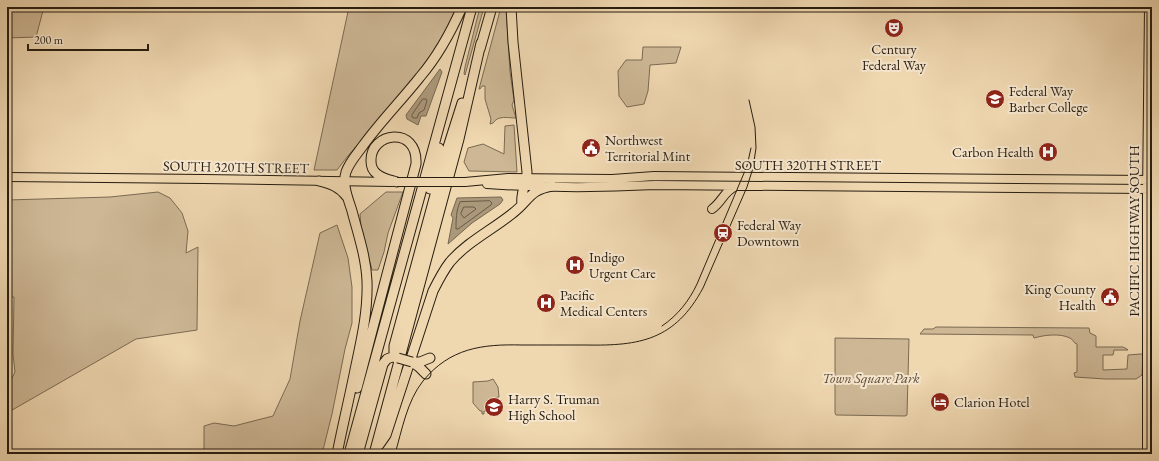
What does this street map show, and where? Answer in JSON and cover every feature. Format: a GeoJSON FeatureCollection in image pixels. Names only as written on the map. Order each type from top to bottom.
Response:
{"type":"FeatureCollection","features":[{"type":"Feature","properties":{"kind":"highway"},"geometry":{"type":"LineString","coordinates":[[337,454],[362,336],[367,294],[364,257],[347,197],[345,182],[346,171],[353,158],[436,56],[454,25],[462,7]]}},
{"type":"Feature","properties":{"kind":"highway"},"geometry":{"type":"LineString","coordinates":[[349,454],[472,7]]}},
{"type":"Feature","properties":{"kind":"highway"},"geometry":{"type":"LineString","coordinates":[[395,331],[448,147],[492,7]]}},
{"type":"Feature","properties":{"kind":"highway"},"geometry":{"type":"LineString","coordinates":[[511,7],[511,25],[526,182],[521,199],[522,204]]}},
{"type":"Feature","properties":{"kind":"highway"},"geometry":{"type":"LineString","coordinates":[[375,452],[459,139],[481,43]]}},
{"type":"Feature","properties":{"kind":"highway"},"geometry":{"type":"LineString","coordinates":[[395,357],[393,350],[395,331],[425,210],[461,49]]}},
{"type":"Feature","properties":{"kind":"highway"},"geometry":{"type":"LineString","coordinates":[[337,454],[352,408],[416,164],[415,150],[411,143],[402,138],[388,138],[378,143],[374,148],[371,154],[371,164],[374,172],[378,175],[397,182]]}},
{"type":"Feature","properties":{"kind":"highway"},"geometry":{"type":"LineString","coordinates":[[319,181],[332,184],[347,197]]}},
{"type":"Feature","properties":{"kind":"highway"},"geometry":{"type":"LineString","coordinates":[[375,452],[386,435],[433,292],[442,273],[452,260],[467,246],[512,214],[537,190],[552,186]]}},
{"type":"Feature","properties":{"kind":"highway"},"geometry":{"type":"LineString","coordinates":[[395,357],[417,364],[426,374]]}},
{"type":"Feature","properties":{"kind":"highway"},"geometry":{"type":"LineString","coordinates":[[358,454],[381,380],[387,366],[395,357]]}},
{"type":"Feature","properties":{"kind":"highway"},"geometry":{"type":"LineString","coordinates":[[417,364],[430,358]]}},
{"type":"Feature","properties":{"kind":"highway"},"geometry":{"type":"LineString","coordinates":[[363,454],[381,380]]}},
{"type":"Feature","properties":{"kind":"main road","name":"PACIFIC HIGHWAY SOUTH"},"geometry":{"type":"LineString","coordinates":[[1147,454],[1150,286],[1149,7]]}},
{"type":"Feature","properties":{"kind":"main road"},"geometry":{"type":"LineString","coordinates":[[1149,25],[1152,41]]}},
{"type":"Feature","properties":{"kind":"main road","name":"SOUTH 320TH STREET"},"geometry":{"type":"LineString","coordinates":[[526,182],[654,176],[1033,179],[1149,184]]}},
{"type":"Feature","properties":{"kind":"main road","name":"SOUTH 320TH STREET"},"geometry":{"type":"LineString","coordinates":[[7,177],[345,182],[465,182],[508,178],[552,186],[610,187],[655,185],[1001,188],[1149,184]]}},
{"type":"Feature","properties":{"kind":"main road"},"geometry":{"type":"LineString","coordinates":[[779,186],[791,182],[817,182],[820,178]]}},
{"type":"Feature","properties":{"kind":"main road"},"geometry":{"type":"LineString","coordinates":[[826,186],[829,182],[853,182],[863,178]]}},
{"type":"Feature","properties":{"kind":"main road"},"geometry":{"type":"LineString","coordinates":[[1001,188],[1013,183],[1031,184],[1033,179]]}},
{"type":"Feature","properties":{"kind":"main road"},"geometry":{"type":"LineString","coordinates":[[712,208],[719,204],[727,191],[737,186]]}},
{"type":"Feature","properties":{"kind":"green space"},"geometry":{"type":"Polygon","coordinates":[[[7,7],[44,7],[36,37],[7,38],[7,7]]]}},
{"type":"Feature","properties":{"kind":"green space"},"geometry":{"type":"Polygon","coordinates":[[[349,7],[456,7],[436,48],[423,67],[409,86],[337,170],[314,170],[349,7]]]}},
{"type":"Feature","properties":{"kind":"green space"},"geometry":{"type":"Polygon","coordinates":[[[480,7],[484,7],[465,75],[465,67],[480,7]]]}},
{"type":"Feature","properties":{"kind":"green space"},"geometry":{"type":"Polygon","coordinates":[[[501,7],[506,7],[510,72],[514,100],[512,105],[516,118],[500,118],[490,124],[491,119],[485,99],[485,86],[482,86],[479,89],[501,7]]]}},
{"type":"Feature","properties":{"kind":"green space"},"geometry":{"type":"Polygon","coordinates":[[[643,47],[681,47],[676,63],[650,65],[648,91],[644,104],[627,107],[619,96],[618,71],[626,60],[642,60],[643,47]]]}},
{"type":"Feature","properties":{"kind":"green space"},"geometry":{"type":"Polygon","coordinates":[[[514,125],[517,172],[469,171],[464,162],[468,148],[483,144],[504,154],[505,126],[514,125]]]}},
{"type":"Feature","properties":{"kind":"green space"},"geometry":{"type":"Polygon","coordinates":[[[158,192],[170,198],[182,213],[188,231],[186,253],[198,247],[197,330],[136,339],[7,413],[7,388],[15,372],[13,354],[14,297],[7,297],[7,200],[110,197],[158,192]]]}},
{"type":"Feature","properties":{"kind":"green space"},"geometry":{"type":"Polygon","coordinates":[[[386,192],[403,192],[388,233],[378,270],[372,270],[361,227],[360,214],[386,192]]]}},
{"type":"Feature","properties":{"kind":"green space"},"geometry":{"type":"Polygon","coordinates":[[[337,225],[348,258],[352,287],[352,323],[322,454],[204,454],[204,426],[214,423],[234,426],[273,416],[290,379],[300,321],[320,233],[337,225]]]}},
{"type":"Feature","properties":{"kind":"green space"},"geometry":{"type":"Polygon","coordinates":[[[936,327],[1089,328],[1090,333],[1096,336],[1096,347],[1123,347],[1128,350],[1114,350],[1113,355],[1103,355],[1103,370],[1127,369],[1128,355],[1143,354],[1142,375],[1136,379],[1075,377],[1074,373],[1077,372],[1077,344],[1066,336],[1062,335],[1034,338],[1033,335],[920,334],[924,329],[933,329],[936,327]]]}},
{"type":"Feature","properties":{"kind":"green space","name":"Town Square Park"},"geometry":{"type":"Polygon","coordinates":[[[835,338],[909,339],[907,415],[836,415],[835,338]]]}},
{"type":"Feature","properties":{"kind":"green space"},"geometry":{"type":"Polygon","coordinates":[[[493,379],[498,387],[499,397],[494,398],[486,411],[484,411],[484,414],[482,414],[482,411],[480,411],[473,403],[473,382],[488,381],[493,379]]]}},
{"type":"Feature","properties":{"kind":"water"},"geometry":{"type":"Polygon","coordinates":[[[440,69],[442,72],[426,116],[421,116],[418,125],[407,119],[406,115],[440,69]]]}},
{"type":"Feature","properties":{"kind":"water"},"geometry":{"type":"Polygon","coordinates":[[[501,197],[503,200],[500,204],[472,223],[448,244],[453,218],[451,215],[457,198],[501,197]]]}},
{"type":"Feature","properties":{"kind":"tram line"},"geometry":{"type":"LineString","coordinates":[[395,454],[409,407],[417,389],[433,370],[444,361],[456,355],[480,347],[507,345],[623,344],[654,336],[668,329],[680,319],[692,305],[703,288],[747,187],[753,168],[756,148],[755,127],[749,100]]}},
{"type":"Feature","properties":{"kind":"tram line"},"geometry":{"type":"LineString","coordinates":[[662,326],[682,307],[697,284],[747,166],[751,148]]}},
{"type":"Feature","properties":{"kind":"place","name":"Century Federal Way"},"geometry":{"type":"Point","coordinates":[894,28]}},
{"type":"Feature","properties":{"kind":"place","name":"Federal Way Barber College"},"geometry":{"type":"Point","coordinates":[995,99]}},
{"type":"Feature","properties":{"kind":"place","name":"Northwest Territorial Mint"},"geometry":{"type":"Point","coordinates":[591,148]}},
{"type":"Feature","properties":{"kind":"place","name":"Carbon Health"},"geometry":{"type":"Point","coordinates":[1048,152]}},
{"type":"Feature","properties":{"kind":"place","name":"Federal Way Downtown"},"geometry":{"type":"Point","coordinates":[723,233]}},
{"type":"Feature","properties":{"kind":"place","name":"Indigo Urgent Care"},"geometry":{"type":"Point","coordinates":[575,265]}},
{"type":"Feature","properties":{"kind":"place","name":"King County Health"},"geometry":{"type":"Point","coordinates":[1110,297]}},
{"type":"Feature","properties":{"kind":"place","name":"Pacific Medical Centers"},"geometry":{"type":"Point","coordinates":[546,303]}},
{"type":"Feature","properties":{"kind":"place","name":"Clarion Hotel"},"geometry":{"type":"Point","coordinates":[940,402]}},
{"type":"Feature","properties":{"kind":"place","name":"Harry S. Truman High School"},"geometry":{"type":"Point","coordinates":[494,407]}}]}
